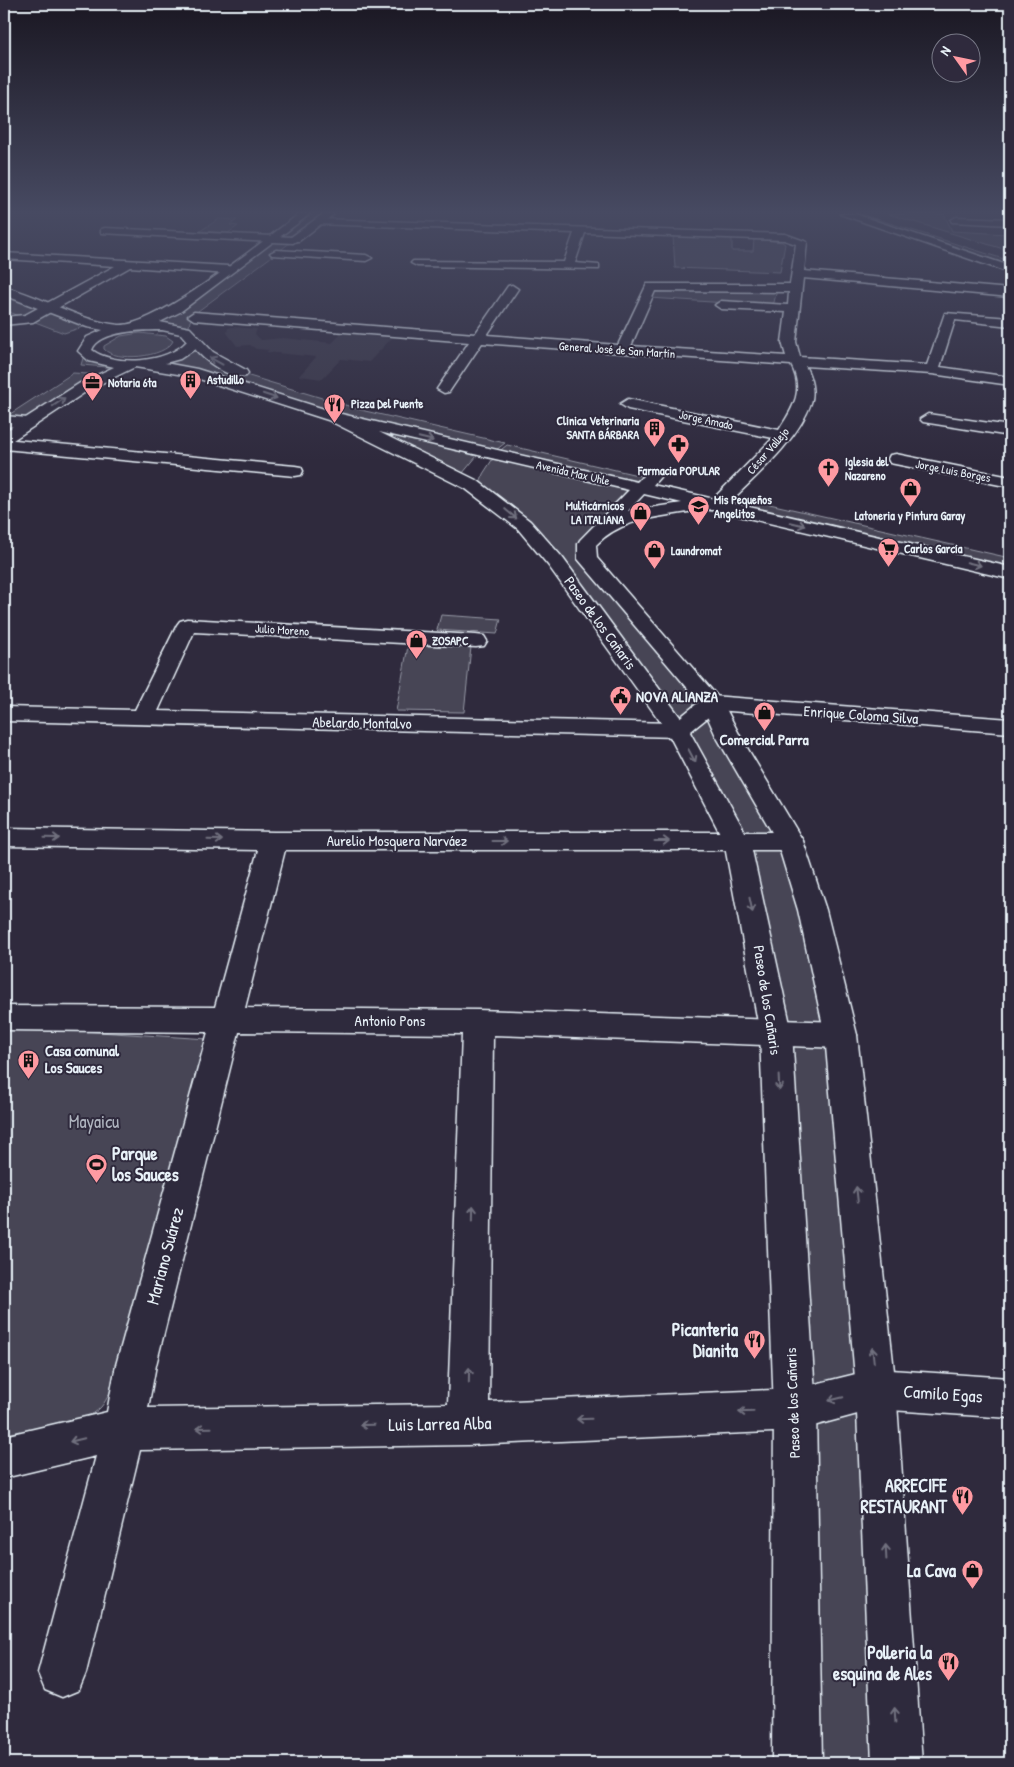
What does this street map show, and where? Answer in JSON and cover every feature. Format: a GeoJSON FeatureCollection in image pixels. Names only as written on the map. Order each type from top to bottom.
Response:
{"type":"FeatureCollection","features":[{"type":"Feature","properties":{"kind":"street"},"geometry":{"type":"LineString","coordinates":[[19,296],[98,326],[123,329]]}},
{"type":"Feature","properties":{"kind":"street"},"geometry":{"type":"LineString","coordinates":[[4,321],[28,319],[70,296]]}},
{"type":"Feature","properties":{"kind":"street"},"geometry":{"type":"LineString","coordinates":[[140,326],[176,309],[193,296]]}},
{"type":"Feature","properties":{"kind":"street"},"geometry":{"type":"LineString","coordinates":[[444,389],[507,296]]}},
{"type":"Feature","properties":{"kind":"street"},"geometry":{"type":"LineString","coordinates":[[623,350],[651,300],[651,296]]}},
{"type":"Feature","properties":{"kind":"street"},"geometry":{"type":"LineString","coordinates":[[796,296],[789,342],[808,346]]}},
{"type":"Feature","properties":{"kind":"street"},"geometry":{"type":"LineString","coordinates":[[4,439],[85,386],[136,363],[182,352],[192,344],[190,321],[209,303]]}},
{"type":"Feature","properties":{"kind":"street"},"geometry":{"type":"LineString","coordinates":[[705,304],[794,310]]}},
{"type":"Feature","properties":{"kind":"street"},"geometry":{"type":"LineString","coordinates":[[4,310],[43,324]]}},
{"type":"Feature","properties":{"kind":"street","name":"General José de San Martín"},"geometry":{"type":"LineString","coordinates":[[194,316],[798,363],[932,370],[1010,382]]}},
{"type":"Feature","properties":{"kind":"street"},"geometry":{"type":"LineString","coordinates":[[827,349],[932,370],[950,316],[1010,322]]}},
{"type":"Feature","properties":{"kind":"street"},"geometry":{"type":"LineString","coordinates":[[136,363],[103,361],[94,358],[82,350],[100,335],[140,326],[169,327],[192,335]]}},
{"type":"Feature","properties":{"kind":"street","name":"Avenida Max Uhle"},"geometry":{"type":"LineString","coordinates":[[192,335],[199,347],[212,359],[249,376],[365,411],[505,443],[645,483],[1010,558]]}},
{"type":"Feature","properties":{"kind":"street","name":"César Vallejo"},"geometry":{"type":"LineString","coordinates":[[722,500],[784,436],[804,402],[804,376],[790,351],[789,342]]}},
{"type":"Feature","properties":{"kind":"street","name":"Avenida Max Uhle"},"geometry":{"type":"LineString","coordinates":[[136,363],[192,372],[332,417],[480,469],[645,483]]}},
{"type":"Feature","properties":{"kind":"street","name":"Jorge Amado"},"geometry":{"type":"LineString","coordinates":[[628,404],[784,436]]}},
{"type":"Feature","properties":{"kind":"street"},"geometry":{"type":"LineString","coordinates":[[4,419],[19,408]]}},
{"type":"Feature","properties":{"kind":"street","name":"Paseo de los Cañaris"},"geometry":{"type":"LineString","coordinates":[[332,417],[398,447],[480,469],[554,561],[678,730],[737,841],[776,1033],[795,1410],[797,1763]]}},
{"type":"Feature","properties":{"kind":"street"},"geometry":{"type":"LineString","coordinates":[[4,419],[28,423]]}},
{"type":"Feature","properties":{"kind":"street"},"geometry":{"type":"LineString","coordinates":[[928,419],[1010,431]]}},
{"type":"Feature","properties":{"kind":"street"},"geometry":{"type":"LineString","coordinates":[[480,469],[505,443]]}},
{"type":"Feature","properties":{"kind":"street"},"geometry":{"type":"LineString","coordinates":[[4,444],[295,471]]}},
{"type":"Feature","properties":{"kind":"street","name":"Jorge Luis Borges"},"geometry":{"type":"LineString","coordinates":[[896,459],[1010,482]]}},
{"type":"Feature","properties":{"kind":"street","name":"Paseo de los Cañaris"},"geometry":{"type":"LineString","coordinates":[[645,483],[596,532],[587,544],[588,559],[712,703],[728,736],[790,841],[812,910],[841,1035],[876,1389],[897,1763]]}},
{"type":"Feature","properties":{"kind":"street"},"geometry":{"type":"LineString","coordinates":[[596,532],[625,517],[650,511],[722,500]]}},
{"type":"Feature","properties":{"kind":"street","name":"Avenida Max Uhle"},"geometry":{"type":"LineString","coordinates":[[722,500],[1010,573]]}},
{"type":"Feature","properties":{"kind":"street","name":"Julio Moreno"},"geometry":{"type":"LineString","coordinates":[[144,716],[187,626],[476,641]]}},
{"type":"Feature","properties":{"kind":"street"},"geometry":{"type":"LineString","coordinates":[[678,730],[712,703]]}},
{"type":"Feature","properties":{"kind":"street","name":"Enrique Coloma Silva"},"geometry":{"type":"LineString","coordinates":[[712,703],[1010,726]]}},
{"type":"Feature","properties":{"kind":"street","name":"Abelardo Montalvo"},"geometry":{"type":"LineString","coordinates":[[4,714],[678,730]]}},
{"type":"Feature","properties":{"kind":"street","name":"Aurelio Mosquera Narváez"},"geometry":{"type":"LineString","coordinates":[[4,837],[274,841],[790,841]]}},
{"type":"Feature","properties":{"kind":"street","name":"Mariano Suárez"},"geometry":{"type":"LineString","coordinates":[[62,1673],[124,1429],[136,1365],[274,841]]}},
{"type":"Feature","properties":{"kind":"street","name":"Antonio Pons"},"geometry":{"type":"LineString","coordinates":[[4,1018],[478,1022],[776,1033]]}},
{"type":"Feature","properties":{"kind":"street"},"geometry":{"type":"LineString","coordinates":[[468,1424],[478,1022]]}},
{"type":"Feature","properties":{"kind":"street"},"geometry":{"type":"LineString","coordinates":[[776,1033],[841,1035]]}},
{"type":"Feature","properties":{"kind":"street","name":"Luis Larrea Alba"},"geometry":{"type":"LineString","coordinates":[[4,1458],[124,1429],[468,1424],[795,1410],[876,1389]]}},
{"type":"Feature","properties":{"kind":"street","name":"Camilo Egas"},"geometry":{"type":"LineString","coordinates":[[876,1389],[1010,1398]]}},
{"type":"Feature","properties":{"kind":"shaded area"},"geometry":{"type":"Polygon","coordinates":[[[228,328],[257,329],[255,334],[261,340],[283,338],[332,343],[342,333],[392,338],[369,362],[341,359],[322,379],[299,376],[316,357],[266,352],[269,350],[256,349],[250,345],[237,346],[227,333],[228,328]]]}},
{"type":"Feature","properties":{"kind":"green space"},"geometry":{"type":"Polygon","coordinates":[[[4,296],[19,296],[92,324],[64,333],[4,310],[4,296]]]}},
{"type":"Feature","properties":{"kind":"green space"},"geometry":{"type":"Polygon","coordinates":[[[188,296],[218,296],[198,311],[190,321],[188,332],[153,321],[188,296]]]}},
{"type":"Feature","properties":{"kind":"green space"},"geometry":{"type":"Polygon","coordinates":[[[651,296],[775,296],[773,306],[650,298],[651,296]]]}},
{"type":"Feature","properties":{"kind":"green space"},"geometry":{"type":"Polygon","coordinates":[[[140,333],[166,336],[173,341],[168,347],[160,351],[140,356],[118,356],[104,349],[104,346],[121,336],[140,333]]]}},
{"type":"Feature","properties":{"kind":"green space"},"geometry":{"type":"Polygon","coordinates":[[[199,347],[249,376],[365,411],[505,443],[491,454],[154,365],[119,368],[81,365],[85,351],[103,361],[153,361],[199,347]]]}},
{"type":"Feature","properties":{"kind":"green space"},"geometry":{"type":"Polygon","coordinates":[[[73,373],[104,375],[4,439],[4,418],[73,373]]]}},
{"type":"Feature","properties":{"kind":"green space"},"geometry":{"type":"Polygon","coordinates":[[[363,427],[477,456],[462,474],[363,427]]]}},
{"type":"Feature","properties":{"kind":"green space"},"geometry":{"type":"Polygon","coordinates":[[[507,445],[646,477],[637,486],[497,453],[507,445]]]}},
{"type":"Feature","properties":{"kind":"green space"},"geometry":{"type":"Polygon","coordinates":[[[494,457],[632,489],[582,542],[707,707],[790,841],[737,841],[682,724],[480,484],[483,474],[494,457]]]}},
{"type":"Feature","properties":{"kind":"green space"},"geometry":{"type":"Polygon","coordinates":[[[756,501],[1010,558],[1010,573],[747,512],[756,501]]]}},
{"type":"Feature","properties":{"kind":"green space"},"geometry":{"type":"Polygon","coordinates":[[[441,615],[501,619],[497,634],[437,630],[441,615]]]}},
{"type":"Feature","properties":{"kind":"green space"},"geometry":{"type":"Polygon","coordinates":[[[408,646],[471,647],[464,712],[396,711],[408,646]]]}},
{"type":"Feature","properties":{"kind":"green space"},"geometry":{"type":"Polygon","coordinates":[[[745,846],[786,846],[833,1027],[781,1026],[745,846]]]}},
{"type":"Feature","properties":{"kind":"green space","name":"Mayaicu"},"geometry":{"type":"Polygon","coordinates":[[[4,1026],[208,1039],[118,1376],[103,1404],[93,1414],[55,1432],[26,1440],[14,1441],[4,1441],[4,1026]]]}},
{"type":"Feature","properties":{"kind":"green space"},"geometry":{"type":"Polygon","coordinates":[[[783,1039],[837,1041],[869,1380],[801,1397],[783,1039]]]}},
{"type":"Feature","properties":{"kind":"green space"},"geometry":{"type":"Polygon","coordinates":[[[866,1401],[884,1763],[809,1763],[804,1418],[866,1401]]]}},
{"type":"Feature","properties":{"kind":"place","name":"Astudillo"},"geometry":{"type":"Point","coordinates":[191,399]}},
{"type":"Feature","properties":{"kind":"place","name":"Notaria 6ta"},"geometry":{"type":"Point","coordinates":[92,402]}},
{"type":"Feature","properties":{"kind":"place","name":"Pizza Del Puente"},"geometry":{"type":"Point","coordinates":[335,423]}},
{"type":"Feature","properties":{"kind":"place","name":"Clínica Veterinaria SANTA BÁRBARA"},"geometry":{"type":"Point","coordinates":[655,447]}},
{"type":"Feature","properties":{"kind":"place","name":"Farmacia POPULAR"},"geometry":{"type":"Point","coordinates":[679,463]}},
{"type":"Feature","properties":{"kind":"place","name":"Iglesia del Nazareno"},"geometry":{"type":"Point","coordinates":[829,488]}},
{"type":"Feature","properties":{"kind":"place","name":"Latoneria y Pintura Garay"},"geometry":{"type":"Point","coordinates":[910,508]}},
{"type":"Feature","properties":{"kind":"place","name":"Mis Pequeños Angelitos"},"geometry":{"type":"Point","coordinates":[698,526]}},
{"type":"Feature","properties":{"kind":"place","name":"Multicárnicos LA ITALIANA"},"geometry":{"type":"Point","coordinates":[640,532]}},
{"type":"Feature","properties":{"kind":"place","name":"Carlos García"},"geometry":{"type":"Point","coordinates":[888,568]}},
{"type":"Feature","properties":{"kind":"place","name":"Laundromat"},"geometry":{"type":"Point","coordinates":[655,570]}},
{"type":"Feature","properties":{"kind":"place","name":"ZOSAPC"},"geometry":{"type":"Point","coordinates":[416,660]}},
{"type":"Feature","properties":{"kind":"place","name":"NOVA ALIANZA"},"geometry":{"type":"Point","coordinates":[620,716]}},
{"type":"Feature","properties":{"kind":"place","name":"Comercial Parra"},"geometry":{"type":"Point","coordinates":[764,731]}},
{"type":"Feature","properties":{"kind":"place","name":"Casa comunal Los Sauces"},"geometry":{"type":"Point","coordinates":[29,1079]}},
{"type":"Feature","properties":{"kind":"place","name":"Parque los Sauces"},"geometry":{"type":"Point","coordinates":[96,1183]}},
{"type":"Feature","properties":{"kind":"place","name":"Picanteria Dianita"},"geometry":{"type":"Point","coordinates":[754,1359]}},
{"type":"Feature","properties":{"kind":"place","name":"ARRECIFE RESTAURANT"},"geometry":{"type":"Point","coordinates":[963,1515]}},
{"type":"Feature","properties":{"kind":"place","name":"La Cava"},"geometry":{"type":"Point","coordinates":[972,1590]}},
{"type":"Feature","properties":{"kind":"place","name":"Polleria la esquina de Ales"},"geometry":{"type":"Point","coordinates":[948,1682]}}]}
